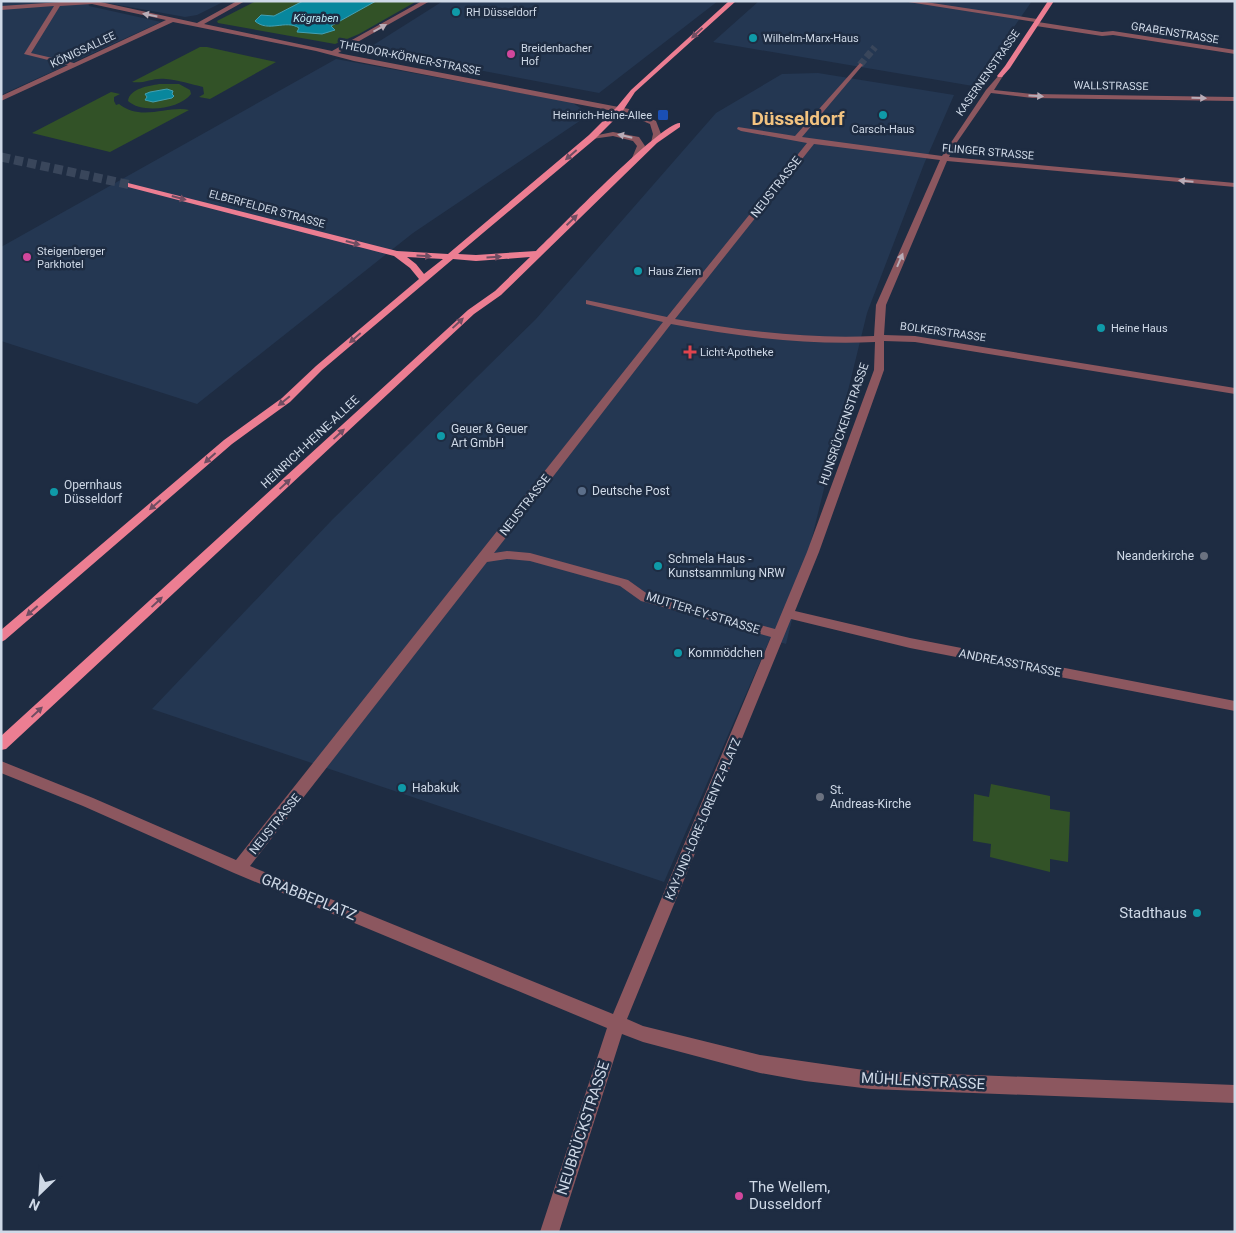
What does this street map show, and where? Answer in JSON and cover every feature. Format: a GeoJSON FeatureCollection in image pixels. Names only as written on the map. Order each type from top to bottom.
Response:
{"type":"FeatureCollection","features":[{"type":"Feature","properties":{"kind":"main road"},"geometry":{"type":"LineString","coordinates":[[1,637],[228,442],[286,400],[423,279],[592,137],[619,110],[633,91],[733,1]]}},
{"type":"Feature","properties":{"kind":"main road","name":"KASERNENSTRASSE"},"geometry":{"type":"LineString","coordinates":[[1000,76],[1008,67],[1051,1]]}},
{"type":"Feature","properties":{"kind":"main road","name":"HEINRICH-HEINE-ALLEE"},"geometry":{"type":"LineString","coordinates":[[1,745],[471,312],[498,293],[654,141],[677,125]]}},
{"type":"Feature","properties":{"kind":"main road","name":"ELBERFELDER STRASSE"},"geometry":{"type":"LineString","coordinates":[[131,185],[397,254],[476,258],[537,254]]}},
{"type":"Feature","properties":{"kind":"main road","name":"ELBERFELDER STRASSE"},"geometry":{"type":"LineString","coordinates":[[397,254],[413,266],[423,279]]}},
{"type":"Feature","properties":{"kind":"street"},"geometry":{"type":"LineString","coordinates":[[72,1],[80,3]]}},
{"type":"Feature","properties":{"kind":"street"},"geometry":{"type":"LineString","coordinates":[[198,25],[242,1]]}},
{"type":"Feature","properties":{"kind":"street"},"geometry":{"type":"LineString","coordinates":[[333,53],[427,1]]}},
{"type":"Feature","properties":{"kind":"street","name":"GRABENSTRASSE"},"geometry":{"type":"LineString","coordinates":[[905,1],[1038,21],[1102,34],[1113,33],[1235,52]]}},
{"type":"Feature","properties":{"kind":"street","name":"THEODOR-KÖRNER-STRASSE"},"geometry":{"type":"LineString","coordinates":[[1,8],[92,2],[414,71],[619,110]]}},
{"type":"Feature","properties":{"kind":"street"},"geometry":{"type":"LineString","coordinates":[[58,5],[27,54],[76,65]]}},
{"type":"Feature","properties":{"kind":"street","name":"KÖNIGSALLEE"},"geometry":{"type":"LineString","coordinates":[[1,99],[172,19]]}},
{"type":"Feature","properties":{"kind":"street"},"geometry":{"type":"LineString","coordinates":[[796,140],[860,65]]}},
{"type":"Feature","properties":{"kind":"street","name":"KASERNENSTRASSE"},"geometry":{"type":"LineString","coordinates":[[944,159],[988,91],[1000,76]]}},
{"type":"Feature","properties":{"kind":"street","name":"WALLSTRASSE"},"geometry":{"type":"LineString","coordinates":[[988,91],[1032,96],[1235,99]]}},
{"type":"Feature","properties":{"kind":"street"},"geometry":{"type":"LineString","coordinates":[[619,110],[634,114],[653,123],[657,134],[654,141]]}},
{"type":"Feature","properties":{"kind":"street","name":"FLINGER STRASSE"},"geometry":{"type":"LineString","coordinates":[[741,129],[796,140],[944,159],[1235,185]]}},
{"type":"Feature","properties":{"kind":"street"},"geometry":{"type":"LineString","coordinates":[[592,137],[613,134],[636,139],[640,146],[636,158]]}},
{"type":"Feature","properties":{"kind":"street","name":"NEUSTRASSE"},"geometry":{"type":"LineString","coordinates":[[239,868],[811,142]]}},
{"type":"Feature","properties":{"kind":"street","name":"HUNSRÜCKENSTRASSE"},"geometry":{"type":"LineString","coordinates":[[786,614],[813,552],[880,370],[882,355],[878,317],[881,305],[944,159]]}},
{"type":"Feature","properties":{"kind":"street","name":"BOLKERSTRASSE"},"geometry":{"type":"LineString","coordinates":[[589,302],[669,320],[733,331],[835,340],[879,337],[915,339],[1235,390]]}},
{"type":"Feature","properties":{"kind":"street","name":"MUTTER-EY-STRASSE"},"geometry":{"type":"LineString","coordinates":[[484,558],[506,555],[530,556],[624,583],[645,598],[779,635]]}},
{"type":"Feature","properties":{"kind":"street","name":"KAY-UND-LORE-LORENTZ-PLATZ"},"geometry":{"type":"LineString","coordinates":[[617,1024],[779,635],[786,614]]}},
{"type":"Feature","properties":{"kind":"street","name":"ANDREASSTRASSE"},"geometry":{"type":"LineString","coordinates":[[786,614],[910,643],[1235,706]]}},
{"type":"Feature","properties":{"kind":"street","name":"GRABBEPLATZ"},"geometry":{"type":"LineString","coordinates":[[1,767],[88,802],[239,868],[617,1024]]}},
{"type":"Feature","properties":{"kind":"street","name":"MÜHLENSTRASSE"},"geometry":{"type":"LineString","coordinates":[[617,1024],[643,1034],[760,1064],[862,1079],[1235,1094]]}},
{"type":"Feature","properties":{"kind":"street","name":"NEUBRÜCKSTRASSE"},"geometry":{"type":"LineString","coordinates":[[549,1232],[617,1024]]}},
{"type":"Feature","properties":{"kind":"shaded area"},"geometry":{"type":"Polygon","coordinates":[[[1,1],[88,1],[89,6],[161,22],[1,95],[1,1]]]}},
{"type":"Feature","properties":{"kind":"shaded area"},"geometry":{"type":"Polygon","coordinates":[[[96,1],[225,1],[197,15],[185,17],[96,1]]]}},
{"type":"Feature","properties":{"kind":"shaded area"},"geometry":{"type":"Polygon","coordinates":[[[443,1],[718,1],[599,93],[367,49],[443,1]]]}},
{"type":"Feature","properties":{"kind":"shaded area"},"geometry":{"type":"Polygon","coordinates":[[[759,1],[1032,1],[973,86],[713,42],[759,1]]]}},
{"type":"Feature","properties":{"kind":"shaded area"},"geometry":{"type":"Polygon","coordinates":[[[336,59],[571,102],[590,114],[413,233],[197,404],[1,341],[1,247],[336,59]]]}},
{"type":"Feature","properties":{"kind":"shaded area"},"geometry":{"type":"Polygon","coordinates":[[[818,73],[954,95],[924,164],[867,313],[786,644],[770,639],[664,882],[152,709],[332,520],[536,319],[716,113],[782,74],[818,73]]]}},
{"type":"Feature","properties":{"kind":"green space"},"geometry":{"type":"Polygon","coordinates":[[[256,1],[417,1],[359,34],[335,44],[218,23],[217,21],[256,1]]]}},
{"type":"Feature","properties":{"kind":"green space"},"geometry":{"type":"Polygon","coordinates":[[[200,47],[276,62],[210,99],[199,97],[204,94],[203,87],[180,81],[161,79],[132,82],[200,47]]]}},
{"type":"Feature","properties":{"kind":"green space"},"geometry":{"type":"Polygon","coordinates":[[[159,84],[179,84],[190,90],[191,94],[178,103],[161,108],[142,108],[128,101],[129,97],[136,90],[159,84]]]}},
{"type":"Feature","properties":{"kind":"green space"},"geometry":{"type":"Polygon","coordinates":[[[111,92],[120,94],[114,97],[116,105],[119,104],[136,112],[189,110],[110,152],[32,133],[111,92]]]}},
{"type":"Feature","properties":{"kind":"green space"},"geometry":{"type":"Polygon","coordinates":[[[991,784],[1050,796],[1050,809],[1070,812],[1068,862],[1050,859],[1050,872],[990,857],[991,844],[973,841],[974,794],[989,797],[991,784]]]}},
{"type":"Feature","properties":{"kind":"water","name":"Kögraben"},"geometry":{"type":"Polygon","coordinates":[[[303,1],[376,1],[331,26],[335,30],[322,34],[297,32],[299,28],[288,25],[266,26],[255,21],[261,15],[274,16],[303,1]]]}},
{"type":"Feature","properties":{"kind":"water"},"geometry":{"type":"Polygon","coordinates":[[[167,89],[173,91],[172,94],[174,96],[172,98],[153,102],[145,100],[147,97],[145,94],[167,89]]]}},
{"type":"Feature","properties":{"kind":"tunnel"},"geometry":{"type":"LineString","coordinates":[[860,65],[875,47]]}},
{"type":"Feature","properties":{"kind":"tunnel"},"geometry":{"type":"LineString","coordinates":[[1,157],[131,185]]}},
{"type":"Feature","properties":{"kind":"place","name":"RH Düsseldorf"},"geometry":{"type":"Point","coordinates":[456,12]}},
{"type":"Feature","properties":{"kind":"place","name":"Wilhelm-Marx-Haus"},"geometry":{"type":"Point","coordinates":[753,38]}},
{"type":"Feature","properties":{"kind":"place","name":"Breidenbacher Hof"},"geometry":{"type":"Point","coordinates":[511,54]}},
{"type":"Feature","properties":{"kind":"place","name":"Heinrich-Heine-Allee"},"geometry":{"type":"Point","coordinates":[663,115]}},
{"type":"Feature","properties":{"kind":"place","name":"Carsch-Haus"},"geometry":{"type":"Point","coordinates":[883,115]}},
{"type":"Feature","properties":{"kind":"place","name":"Steigenberger Parkhotel"},"geometry":{"type":"Point","coordinates":[27,257]}},
{"type":"Feature","properties":{"kind":"place","name":"Haus Ziem"},"geometry":{"type":"Point","coordinates":[638,271]}},
{"type":"Feature","properties":{"kind":"place","name":"Heine Haus"},"geometry":{"type":"Point","coordinates":[1101,328]}},
{"type":"Feature","properties":{"kind":"place","name":"Licht-Apotheke"},"geometry":{"type":"Point","coordinates":[690,352]}},
{"type":"Feature","properties":{"kind":"place","name":"Geuer & Geuer Art GmbH"},"geometry":{"type":"Point","coordinates":[441,436]}},
{"type":"Feature","properties":{"kind":"place","name":"Deutsche Post"},"geometry":{"type":"Point","coordinates":[582,491]}},
{"type":"Feature","properties":{"kind":"place","name":"Opernhaus Düsseldorf"},"geometry":{"type":"Point","coordinates":[54,492]}},
{"type":"Feature","properties":{"kind":"place","name":"Neanderkirche"},"geometry":{"type":"Point","coordinates":[1204,556]}},
{"type":"Feature","properties":{"kind":"place","name":"Schmela Haus - Kunstsammlung NRW"},"geometry":{"type":"Point","coordinates":[658,566]}},
{"type":"Feature","properties":{"kind":"place","name":"Kommödchen"},"geometry":{"type":"Point","coordinates":[678,653]}},
{"type":"Feature","properties":{"kind":"place","name":"Habakuk"},"geometry":{"type":"Point","coordinates":[402,788]}},
{"type":"Feature","properties":{"kind":"place","name":"St. Andreas-Kirche"},"geometry":{"type":"Point","coordinates":[820,797]}},
{"type":"Feature","properties":{"kind":"place","name":"Stadthaus"},"geometry":{"type":"Point","coordinates":[1197,913]}},
{"type":"Feature","properties":{"kind":"place","name":"The Wellem, Dusseldorf"},"geometry":{"type":"Point","coordinates":[739,1196]}},
{"type":"Feature","properties":{"kind":"district","name":"Düsseldorf"},"geometry":{"type":"Point","coordinates":[798,118]}}]}
